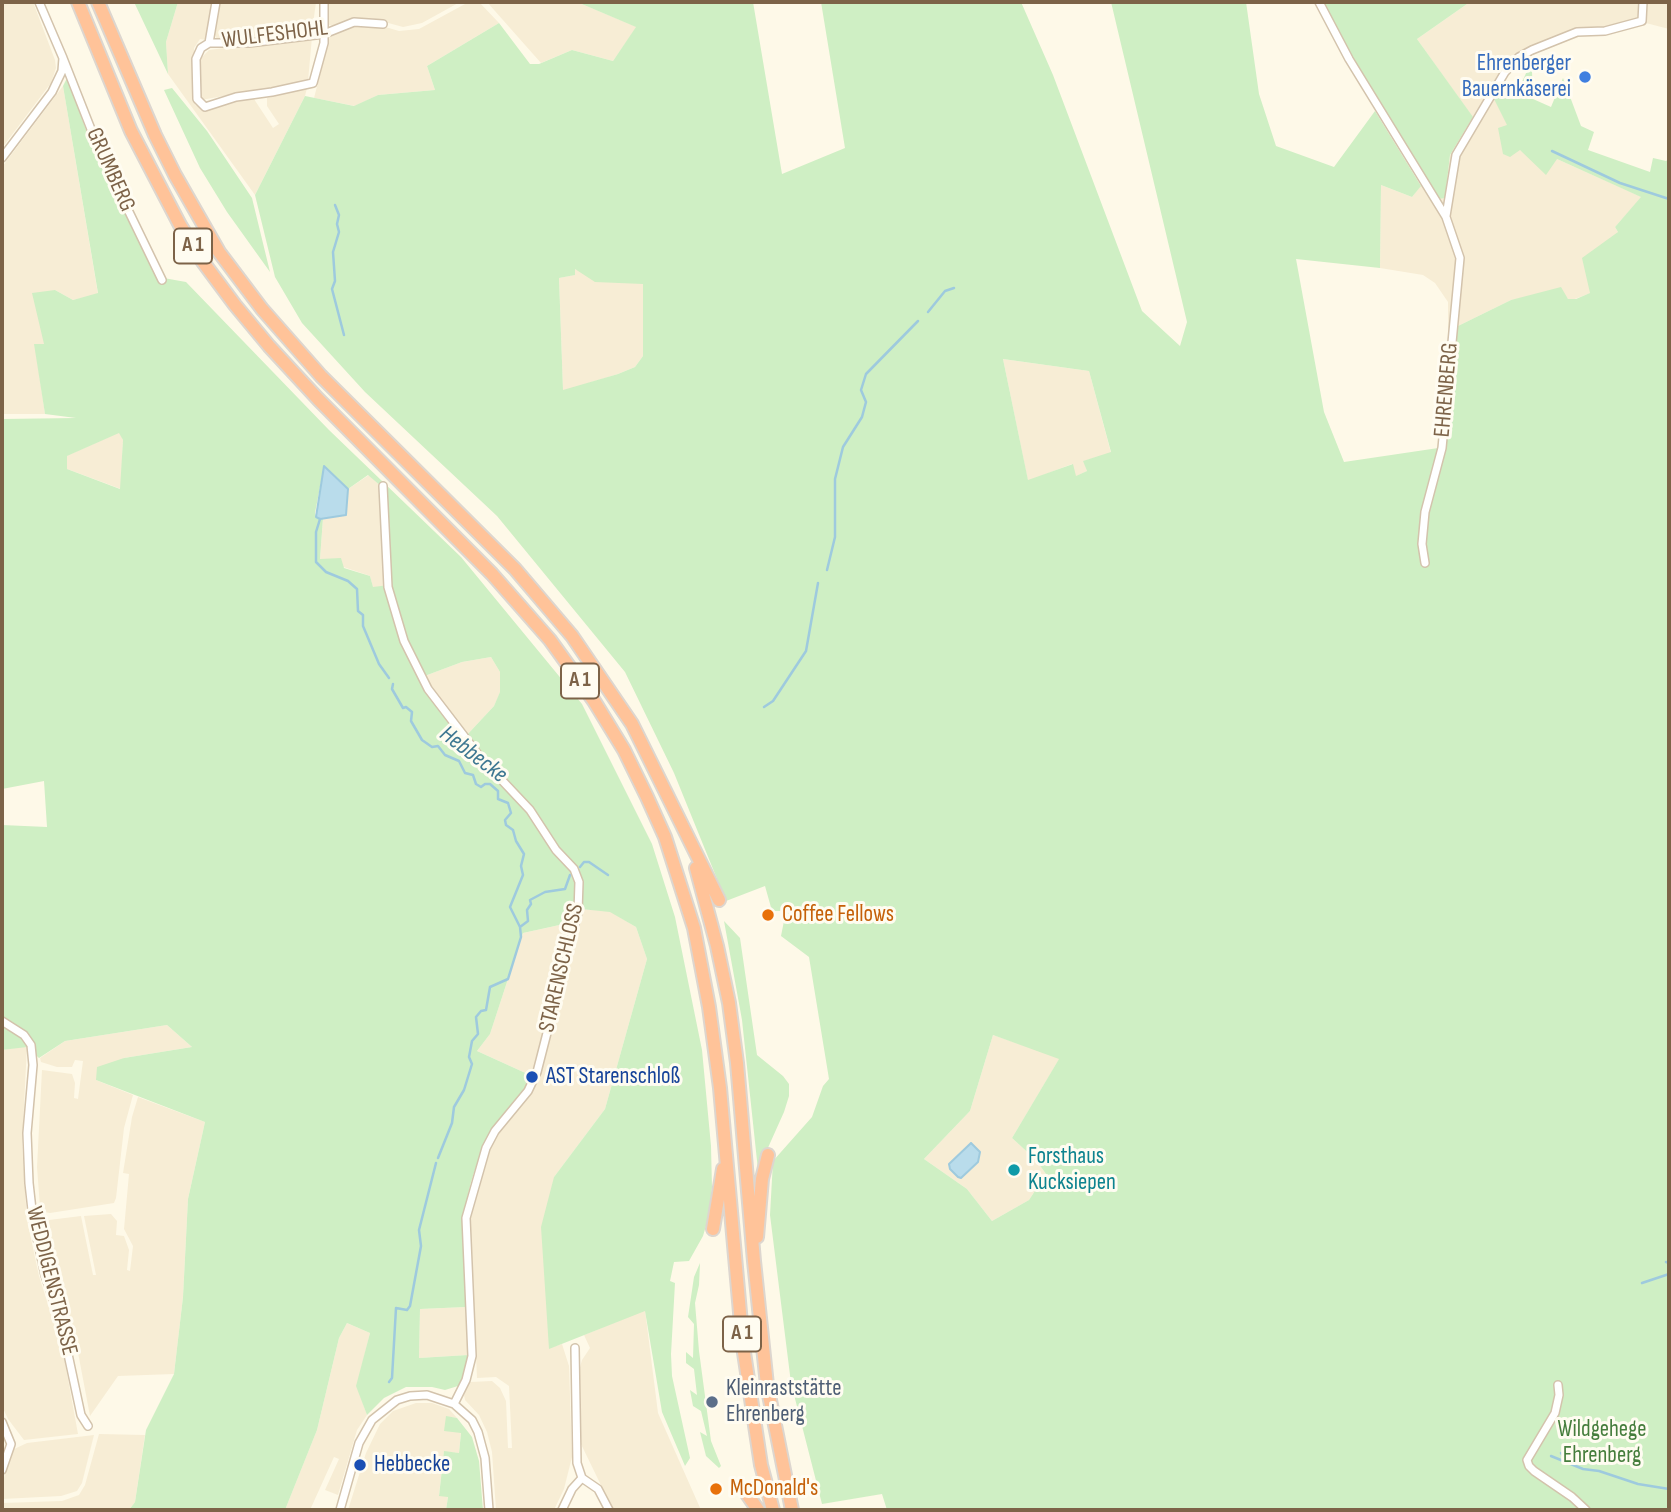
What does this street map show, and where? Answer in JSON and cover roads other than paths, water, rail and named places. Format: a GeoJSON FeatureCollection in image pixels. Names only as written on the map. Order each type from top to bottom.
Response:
{"type":"FeatureCollection","features":[{"type":"Feature","properties":{"kind":"highway","name":"A 1"},"geometry":{"type":"LineString","coordinates":[[78,2],[131,131],[174,215],[234,305],[269,346],[492,574],[550,640],[594,701],[624,750],[647,797],[665,837],[697,942],[709,1007],[749,1393],[761,1465],[773,1510]]}},
{"type":"Feature","properties":{"kind":"highway","name":"A 1"},"geometry":{"type":"LineString","coordinates":[[98,2],[155,135],[214,244],[262,309],[321,376],[515,569],[572,636],[632,724],[667,793],[688,839],[717,946],[729,1003],[768,1385],[792,1510]]}},
{"type":"Feature","properties":{"kind":"highway"},"geometry":{"type":"LineString","coordinates":[[688,839],[719,900]]}},
{"type":"Feature","properties":{"kind":"highway"},"geometry":{"type":"LineString","coordinates":[[713,1229],[726,1155]]}},
{"type":"Feature","properties":{"kind":"highway"},"geometry":{"type":"LineString","coordinates":[[754,1261],[762,1179],[768,1155]]}},
{"type":"Feature","properties":{"kind":"highway"},"geometry":{"type":"LineString","coordinates":[[747,1494],[758,1510]]}},
{"type":"Feature","properties":{"kind":"street","name":"GRUMBERG"},"geometry":{"type":"LineString","coordinates":[[39,2],[100,152],[162,280]]}},
{"type":"Feature","properties":{"kind":"street"},"geometry":{"type":"LineString","coordinates":[[216,2],[209,44],[201,48],[196,59],[197,99],[205,107],[236,97],[313,83],[320,62],[324,34],[324,2]]}},
{"type":"Feature","properties":{"kind":"street","name":"EHRENBERG"},"geometry":{"type":"LineString","coordinates":[[1319,2],[1349,59],[1446,216],[1458,248],[1460,268],[1456,285],[1443,448],[1425,512],[1422,544],[1425,563]]}},
{"type":"Feature","properties":{"kind":"street","name":"EHRENBERG"},"geometry":{"type":"LineString","coordinates":[[1446,216],[1455,155],[1505,72],[1519,57],[1577,32],[1605,31],[1642,21],[1643,2]]}},
{"type":"Feature","properties":{"kind":"street","name":"WULFESHOHL"},"geometry":{"type":"LineString","coordinates":[[209,44],[249,43],[324,34],[354,22],[383,24]]}},
{"type":"Feature","properties":{"kind":"street"},"geometry":{"type":"LineString","coordinates":[[2,158],[58,82],[62,71],[62,58]]}},
{"type":"Feature","properties":{"kind":"street","name":"STARENSCHLOSS"},"geometry":{"type":"LineString","coordinates":[[383,486],[388,587],[404,641],[428,689],[480,757],[530,810],[556,850],[574,869],[579,882],[578,912],[537,1072],[528,1091],[495,1131],[486,1148],[466,1218],[472,1356],[467,1380],[454,1404]]}},
{"type":"Feature","properties":{"kind":"street","name":"WEDDIGENSTRASSE"},"geometry":{"type":"LineString","coordinates":[[2,1021],[24,1035],[31,1045],[33,1065],[27,1133],[33,1219],[45,1275],[62,1325],[81,1415],[88,1426]]}},
{"type":"Feature","properties":{"kind":"street"},"geometry":{"type":"LineString","coordinates":[[575,1348],[577,1463],[582,1478],[598,1489],[609,1510]]}},
{"type":"Feature","properties":{"kind":"street"},"geometry":{"type":"LineString","coordinates":[[1558,1385],[1555,1413],[1527,1460],[1529,1466],[1573,1497],[1586,1510]]}},
{"type":"Feature","properties":{"kind":"street"},"geometry":{"type":"LineString","coordinates":[[340,1510],[359,1443],[372,1420],[386,1407],[410,1396],[427,1395],[454,1404],[472,1420],[483,1444],[489,1510]]}},
{"type":"Feature","properties":{"kind":"street"},"geometry":{"type":"LineString","coordinates":[[2,1422],[10,1444],[2,1470]]}},
{"type":"Feature","properties":{"kind":"street"},"geometry":{"type":"LineString","coordinates":[[562,1510],[572,1489],[582,1478]]}},
{"type":"Feature","properties":{"kind":"water"},"geometry":{"type":"Polygon","coordinates":[[[324,466],[348,489],[346,515],[320,519],[316,517],[324,466]]]}},
{"type":"Feature","properties":{"kind":"water"},"geometry":{"type":"Polygon","coordinates":[[[971,1143],[980,1152],[978,1162],[961,1178],[958,1177],[949,1164],[971,1143]]]}},
{"type":"Feature","properties":{"kind":"waterway"},"geometry":{"type":"LineString","coordinates":[[1552,151],[1620,183],[1669,199]]}},
{"type":"Feature","properties":{"kind":"waterway"},"geometry":{"type":"LineString","coordinates":[[335,205],[339,215],[339,232],[333,252],[335,281],[332,289],[344,335]]}},
{"type":"Feature","properties":{"kind":"waterway"},"geometry":{"type":"LineString","coordinates":[[928,312],[945,291],[954,288]]}},
{"type":"Feature","properties":{"kind":"waterway"},"geometry":{"type":"LineString","coordinates":[[827,570],[835,537],[835,479],[843,447],[862,417],[866,402],[861,390],[866,374],[918,321]]}},
{"type":"Feature","properties":{"kind":"waterway","name":"Hebbecke"},"geometry":{"type":"LineString","coordinates":[[320,519],[316,532],[316,562],[326,572],[348,581],[357,589],[358,611],[363,615],[363,626],[379,664],[389,678]]}},
{"type":"Feature","properties":{"kind":"waterway"},"geometry":{"type":"LineString","coordinates":[[764,707],[773,701],[806,651],[818,583]]}},
{"type":"Feature","properties":{"kind":"waterway","name":"Hebbecke"},"geometry":{"type":"LineString","coordinates":[[393,684],[392,689],[403,708],[406,707],[412,712],[411,721],[422,740],[432,747],[438,746],[445,755],[459,761],[465,773],[473,775],[476,784],[481,787],[490,784],[498,791],[498,799],[508,803],[511,813],[505,820],[506,825],[513,830],[524,854],[521,866],[523,875],[510,907],[520,927],[521,937],[508,979],[490,987],[486,1010],[476,1017],[478,1034],[472,1041],[469,1057],[472,1064],[464,1090],[454,1107],[452,1123],[438,1158]]}},
{"type":"Feature","properties":{"kind":"waterway"},"geometry":{"type":"LineString","coordinates":[[580,867],[584,862],[589,862],[608,875]]}},
{"type":"Feature","properties":{"kind":"waterway"},"geometry":{"type":"LineString","coordinates":[[520,927],[528,921],[530,900],[545,892],[565,889],[570,875]]}},
{"type":"Feature","properties":{"kind":"waterway","name":"Hebbecke"},"geometry":{"type":"LineString","coordinates":[[389,1382],[392,1378],[396,1308],[407,1310],[410,1306],[421,1246],[419,1230],[436,1163]]}},
{"type":"Feature","properties":{"kind":"waterway"},"geometry":{"type":"LineString","coordinates":[[1642,1283],[1669,1274]]}},
{"type":"Feature","properties":{"kind":"waterway"},"geometry":{"type":"LineString","coordinates":[[1561,1453],[1567,1462]]}},
{"type":"Feature","properties":{"kind":"waterway"},"geometry":{"type":"LineString","coordinates":[[1551,1456],[1583,1469],[1599,1471],[1638,1484],[1669,1489]]}},
{"type":"Feature","properties":{"kind":"place","name":"Ehrenberger Bauernkäserei"},"geometry":{"type":"Point","coordinates":[1585,77]}},
{"type":"Feature","properties":{"kind":"place","name":"Coffee Fellows"},"geometry":{"type":"Point","coordinates":[768,915]}},
{"type":"Feature","properties":{"kind":"place","name":"AST Starenschloß"},"geometry":{"type":"Point","coordinates":[532,1077]}},
{"type":"Feature","properties":{"kind":"place","name":"Forsthaus Kucksiepen"},"geometry":{"type":"Point","coordinates":[1014,1170]}},
{"type":"Feature","properties":{"kind":"place","name":"Kleinraststätte Ehrenberg"},"geometry":{"type":"Point","coordinates":[712,1402]}},
{"type":"Feature","properties":{"kind":"place","name":"Hebbecke"},"geometry":{"type":"Point","coordinates":[360,1465]}},
{"type":"Feature","properties":{"kind":"place","name":"McDonald's"},"geometry":{"type":"Point","coordinates":[716,1489]}},
{"type":"Feature","properties":{"kind":"park label","name":"Wildgehege Ehrenberg"},"geometry":{"type":"Point","coordinates":[1602,1443]}}]}
